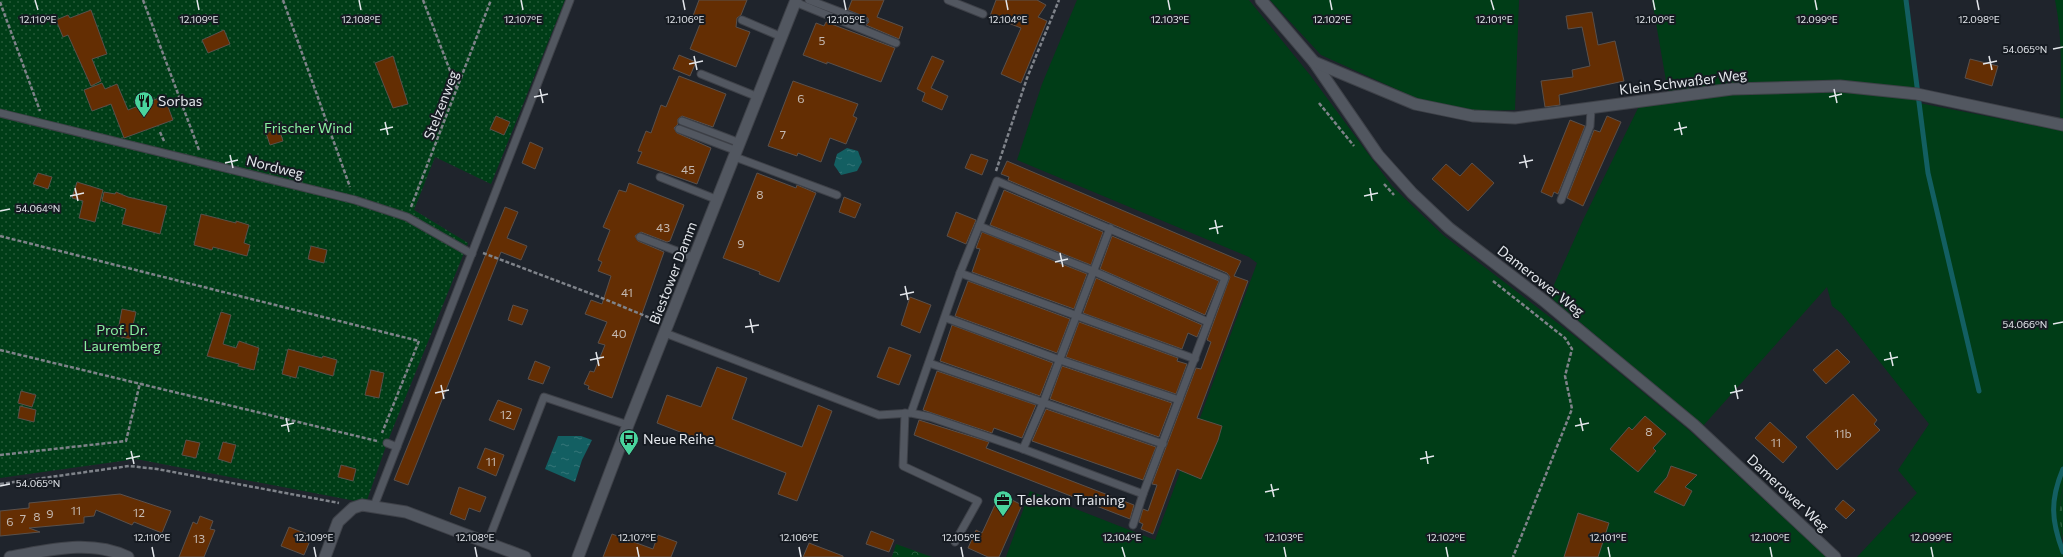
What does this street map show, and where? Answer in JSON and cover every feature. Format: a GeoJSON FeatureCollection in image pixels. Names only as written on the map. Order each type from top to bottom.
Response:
{"type":"FeatureCollection","features":[{"type":"Feature","properties":{"kind":"street","name":"Damerower Weg"},"geometry":{"type":"LineString","coordinates":[[1261,0],[1314,62],[1378,155],[1412,193],[1449,228],[1543,300],[1692,428],[1835,557]]}},
{"type":"Feature","properties":{"kind":"street","name":"Biestower Damm"},"geometry":{"type":"LineString","coordinates":[[578,557],[628,425],[667,330],[796,1]]}},
{"type":"Feature","properties":{"kind":"street","name":"Klein Schwaßer Weg"},"geometry":{"type":"LineString","coordinates":[[1314,62],[1415,104],[1473,116],[1515,118],[1732,89],[1840,86],[1921,95],[2063,125]]}},
{"type":"Feature","properties":{"kind":"street"},"geometry":{"type":"LineString","coordinates":[[324,557],[338,522],[352,508],[362,505],[406,512],[487,544],[525,557]]}},
{"type":"Feature","properties":{"kind":"street"},"geometry":{"type":"LineString","coordinates":[[10,557],[82,546],[119,553],[128,557]]}},
{"type":"Feature","properties":{"kind":"lane"},"geometry":{"type":"LineString","coordinates":[[374,506],[470,252],[570,0]]}},
{"type":"Feature","properties":{"kind":"lane"},"geometry":{"type":"LineString","coordinates":[[809,0],[864,21]]}},
{"type":"Feature","properties":{"kind":"lane"},"geometry":{"type":"LineString","coordinates":[[948,0],[983,14]]}},
{"type":"Feature","properties":{"kind":"lane"},"geometry":{"type":"LineString","coordinates":[[796,1],[896,43]]}},
{"type":"Feature","properties":{"kind":"lane"},"geometry":{"type":"LineString","coordinates":[[742,20],[782,38]]}},
{"type":"Feature","properties":{"kind":"lane"},"geometry":{"type":"LineString","coordinates":[[701,74],[758,97]]}},
{"type":"Feature","properties":{"kind":"lane"},"geometry":{"type":"LineString","coordinates":[[1561,200],[1590,126],[1591,108]]}},
{"type":"Feature","properties":{"kind":"lane","name":"Nordweg"},"geometry":{"type":"LineString","coordinates":[[0,113],[354,200],[407,217],[470,252]]}},
{"type":"Feature","properties":{"kind":"lane"},"geometry":{"type":"LineString","coordinates":[[682,121],[737,150]]}},
{"type":"Feature","properties":{"kind":"lane"},"geometry":{"type":"LineString","coordinates":[[679,128],[737,150],[837,194]]}},
{"type":"Feature","properties":{"kind":"lane"},"geometry":{"type":"LineString","coordinates":[[660,177],[718,200]]}},
{"type":"Feature","properties":{"kind":"lane"},"geometry":{"type":"LineString","coordinates":[[956,542],[978,500],[903,466],[908,413],[929,363],[946,318],[960,273],[997,181],[1225,278],[1132,524]]}},
{"type":"Feature","properties":{"kind":"lane"},"geometry":{"type":"LineString","coordinates":[[980,226],[1093,271],[1208,322]]}},
{"type":"Feature","properties":{"kind":"lane"},"geometry":{"type":"LineString","coordinates":[[1023,449],[1060,360],[1076,314],[1110,228]]}},
{"type":"Feature","properties":{"kind":"lane"},"geometry":{"type":"LineString","coordinates":[[640,237],[695,258]]}},
{"type":"Feature","properties":{"kind":"lane"},"geometry":{"type":"LineString","coordinates":[[960,273],[1076,314],[1195,360]]}},
{"type":"Feature","properties":{"kind":"lane"},"geometry":{"type":"LineString","coordinates":[[946,318],[1060,360],[1179,400]]}},
{"type":"Feature","properties":{"kind":"lane"},"geometry":{"type":"LineString","coordinates":[[667,330],[879,415],[908,413],[930,417],[1023,449],[1143,494]]}},
{"type":"Feature","properties":{"kind":"lane"},"geometry":{"type":"LineString","coordinates":[[929,363],[1163,444]]}},
{"type":"Feature","properties":{"kind":"lane"},"geometry":{"type":"LineString","coordinates":[[487,544],[544,397],[628,425]]}},
{"type":"Feature","properties":{"kind":"lane"},"geometry":{"type":"LineString","coordinates":[[387,443],[397,446]]}},
{"type":"Feature","properties":{"kind":"path"},"geometry":{"type":"LineString","coordinates":[[143,0],[204,164]]}},
{"type":"Feature","properties":{"kind":"path"},"geometry":{"type":"LineString","coordinates":[[283,0],[354,200]]}},
{"type":"Feature","properties":{"kind":"path"},"geometry":{"type":"LineString","coordinates":[[424,0],[458,90]]}},
{"type":"Feature","properties":{"kind":"path","name":"Stelzenweg"},"geometry":{"type":"LineString","coordinates":[[407,217],[458,90],[491,0]]}},
{"type":"Feature","properties":{"kind":"path"},"geometry":{"type":"LineString","coordinates":[[997,181],[996,169],[1027,78],[1059,0]]}},
{"type":"Feature","properties":{"kind":"path"},"geometry":{"type":"LineString","coordinates":[[0,2],[45,124]]}},
{"type":"Feature","properties":{"kind":"path"},"geometry":{"type":"LineString","coordinates":[[1319,103],[1356,150]]}},
{"type":"Feature","properties":{"kind":"path"},"geometry":{"type":"LineString","coordinates":[[1380,179],[1395,196]]}},
{"type":"Feature","properties":{"kind":"path"},"geometry":{"type":"LineString","coordinates":[[0,236],[419,341],[379,441]]}},
{"type":"Feature","properties":{"kind":"path"},"geometry":{"type":"LineString","coordinates":[[470,252],[597,296],[667,330]]}},
{"type":"Feature","properties":{"kind":"path"},"geometry":{"type":"LineString","coordinates":[[1490,278],[1565,338],[1572,349],[1565,376],[1572,409],[1513,557]]}},
{"type":"Feature","properties":{"kind":"path"},"geometry":{"type":"LineString","coordinates":[[0,350],[387,443]]}},
{"type":"Feature","properties":{"kind":"path"},"geometry":{"type":"LineString","coordinates":[[0,455],[126,441],[140,383]]}},
{"type":"Feature","properties":{"kind":"path"},"geometry":{"type":"LineString","coordinates":[[0,484],[129,466],[158,469],[343,503],[352,508]]}},
{"type":"Feature","properties":{"kind":"green space"},"geometry":{"type":"Polygon","coordinates":[[[0,0],[565,0],[491,184],[435,157],[414,210],[468,243],[387,443],[366,503],[136,459],[0,478],[0,0]]]}},
{"type":"Feature","properties":{"kind":"green space"},"geometry":{"type":"Polygon","coordinates":[[[1077,0],[1249,0],[1310,75],[1392,186],[1443,235],[1581,341],[1690,431],[1826,557],[1006,557],[1030,491],[1155,540],[1257,263],[1249,257],[1017,160],[1042,84],[1077,0]]]}},
{"type":"Feature","properties":{"kind":"green space"},"geometry":{"type":"Polygon","coordinates":[[[1270,0],[1519,0],[1515,110],[1475,111],[1418,99],[1321,55],[1270,0]]]}},
{"type":"Feature","properties":{"kind":"green space"},"geometry":{"type":"Polygon","coordinates":[[[1652,0],[1906,0],[1919,103],[2063,131],[2063,488],[2060,514],[2063,557],[1857,557],[1917,493],[1898,470],[1929,424],[1841,313],[1832,306],[1827,287],[1703,426],[1549,296],[1583,220],[1641,102],[1669,98],[1652,0]]]}},
{"type":"Feature","properties":{"kind":"green space"},"geometry":{"type":"Polygon","coordinates":[[[2055,0],[2063,0],[2063,121],[2060,118],[2060,44],[2058,14],[2055,0]]]}},
{"type":"Feature","properties":{"kind":"green space"},"geometry":{"type":"Polygon","coordinates":[[[2063,488],[2063,539],[2059,516],[2063,488]]]}},
{"type":"Feature","properties":{"kind":"green space"},"geometry":{"type":"Polygon","coordinates":[[[896,544],[932,557],[892,557],[896,544]]]}},
{"type":"Feature","properties":{"kind":"water"},"geometry":{"type":"Polygon","coordinates":[[[847,148],[858,151],[862,162],[857,171],[841,175],[834,165],[837,154],[847,148]]]}},
{"type":"Feature","properties":{"kind":"water"},"geometry":{"type":"Polygon","coordinates":[[[558,436],[581,436],[592,440],[582,460],[575,482],[545,469],[558,436]]]}},
{"type":"Feature","properties":{"kind":"building"},"geometry":{"type":"Polygon","coordinates":[[[699,0],[747,0],[741,15],[737,18],[736,27],[750,32],[736,67],[690,49],[702,19],[693,16],[699,0]]]}},
{"type":"Feature","properties":{"kind":"building"},"geometry":{"type":"Polygon","coordinates":[[[852,0],[884,0],[877,17],[903,27],[899,39],[866,25],[869,22],[868,18],[848,10],[852,0]]]}},
{"type":"Feature","properties":{"kind":"building"},"geometry":{"type":"Polygon","coordinates":[[[996,0],[1037,0],[1046,5],[1038,17],[1047,21],[1021,83],[1001,74],[1021,28],[990,16],[996,0]]]}},
{"type":"Feature","properties":{"kind":"building"},"geometry":{"type":"Polygon","coordinates":[[[91,10],[107,54],[92,59],[101,81],[91,86],[68,35],[63,37],[56,20],[68,15],[70,18],[91,10]]]}},
{"type":"Feature","properties":{"kind":"building"},"geometry":{"type":"Polygon","coordinates":[[[1592,12],[1598,45],[1615,41],[1624,81],[1559,95],[1560,105],[1545,107],[1541,81],[1573,77],[1572,70],[1590,66],[1582,27],[1568,29],[1566,16],[1592,12]]]}},
{"type":"Feature","properties":{"kind":"building"},"geometry":{"type":"Polygon","coordinates":[[[826,22],[895,48],[881,82],[827,62],[827,64],[803,55],[816,23],[824,26],[826,22]]]}},
{"type":"Feature","properties":{"kind":"building"},"geometry":{"type":"Polygon","coordinates":[[[224,30],[230,44],[208,53],[202,40],[224,30]]]}},
{"type":"Feature","properties":{"kind":"building"},"geometry":{"type":"Polygon","coordinates":[[[679,55],[696,62],[690,76],[673,69],[679,55]]]}},
{"type":"Feature","properties":{"kind":"building"},"geometry":{"type":"Polygon","coordinates":[[[393,56],[408,104],[393,108],[375,63],[393,56]]]}},
{"type":"Feature","properties":{"kind":"building"},"geometry":{"type":"Polygon","coordinates":[[[932,56],[944,61],[931,88],[948,96],[942,110],[922,101],[925,93],[917,89],[932,56]]]}},
{"type":"Feature","properties":{"kind":"building"},"geometry":{"type":"Polygon","coordinates":[[[1970,59],[1998,66],[1992,86],[1965,78],[1970,59]]]}},
{"type":"Feature","properties":{"kind":"building"},"geometry":{"type":"Polygon","coordinates":[[[679,76],[726,94],[713,127],[682,116],[678,119],[678,124],[674,128],[677,133],[711,148],[697,184],[637,163],[642,152],[638,151],[646,131],[651,133],[661,105],[666,107],[679,76]]]}},
{"type":"Feature","properties":{"kind":"building"},"geometry":{"type":"Polygon","coordinates":[[[793,81],[858,104],[853,116],[857,118],[846,144],[830,138],[821,162],[798,153],[797,156],[768,146],[793,81]]]}},
{"type":"Feature","properties":{"kind":"building","name":"Sorbas"},"geometry":{"type":"Polygon","coordinates":[[[102,83],[105,89],[117,84],[128,110],[164,96],[173,120],[124,138],[111,104],[92,111],[84,90],[102,83]]]}},
{"type":"Feature","properties":{"kind":"building"},"geometry":{"type":"Polygon","coordinates":[[[496,116],[510,122],[504,135],[490,129],[496,116]]]}},
{"type":"Feature","properties":{"kind":"building"},"geometry":{"type":"Polygon","coordinates":[[[1607,116],[1621,122],[1583,206],[1567,198],[1594,130],[1600,132],[1607,116]]]}},
{"type":"Feature","properties":{"kind":"building"},"geometry":{"type":"Polygon","coordinates":[[[1570,120],[1585,126],[1558,194],[1554,192],[1552,197],[1541,192],[1570,120]]]}},
{"type":"Feature","properties":{"kind":"building"},"geometry":{"type":"Polygon","coordinates":[[[279,129],[283,141],[270,145],[266,133],[279,129]]]}},
{"type":"Feature","properties":{"kind":"building"},"geometry":{"type":"Polygon","coordinates":[[[530,142],[543,148],[535,169],[522,163],[530,142]]]}},
{"type":"Feature","properties":{"kind":"building"},"geometry":{"type":"Polygon","coordinates":[[[971,154],[988,160],[982,175],[965,168],[971,154]]]}},
{"type":"Feature","properties":{"kind":"building"},"geometry":{"type":"Polygon","coordinates":[[[1007,161],[1241,261],[1234,276],[1248,281],[1197,418],[1222,426],[1218,440],[1201,479],[1177,469],[1153,534],[1141,529],[1143,524],[1139,522],[1143,509],[1148,511],[1157,485],[1152,484],[1196,368],[1201,369],[1211,342],[1207,340],[1230,277],[1227,273],[1008,180],[1009,177],[1001,174],[1007,161]]]}},
{"type":"Feature","properties":{"kind":"building"},"geometry":{"type":"Polygon","coordinates":[[[1472,163],[1494,183],[1468,211],[1432,179],[1446,164],[1460,176],[1472,163]]]}},
{"type":"Feature","properties":{"kind":"building"},"geometry":{"type":"Polygon","coordinates":[[[38,173],[52,177],[48,189],[33,184],[38,173]]]}},
{"type":"Feature","properties":{"kind":"building"},"geometry":{"type":"Polygon","coordinates":[[[757,173],[796,188],[797,185],[816,193],[779,282],[759,274],[760,272],[723,258],[757,173]]]}},
{"type":"Feature","properties":{"kind":"building"},"geometry":{"type":"Polygon","coordinates":[[[77,182],[103,190],[95,222],[79,218],[83,201],[72,198],[77,182]]]}},
{"type":"Feature","properties":{"kind":"building"},"geometry":{"type":"Polygon","coordinates":[[[629,183],[684,205],[670,241],[667,242],[641,232],[635,236],[638,241],[664,252],[612,398],[588,389],[589,386],[584,384],[590,371],[594,372],[605,345],[598,343],[607,322],[585,314],[591,300],[602,304],[611,276],[598,271],[602,262],[598,260],[610,230],[603,227],[619,190],[626,192],[629,183]]]}},
{"type":"Feature","properties":{"kind":"building"},"geometry":{"type":"Polygon","coordinates":[[[1004,190],[1103,232],[1091,265],[990,225],[1004,190]]]}},
{"type":"Feature","properties":{"kind":"building"},"geometry":{"type":"Polygon","coordinates":[[[104,192],[115,194],[116,192],[128,197],[167,206],[160,234],[122,224],[126,209],[102,201],[104,192]]]}},
{"type":"Feature","properties":{"kind":"building"},"geometry":{"type":"Polygon","coordinates":[[[844,197],[861,204],[855,218],[839,212],[844,197]]]}},
{"type":"Feature","properties":{"kind":"building"},"geometry":{"type":"Polygon","coordinates":[[[505,207],[518,212],[507,238],[527,246],[521,260],[501,252],[408,485],[394,480],[505,207]]]}},
{"type":"Feature","properties":{"kind":"building"},"geometry":{"type":"Polygon","coordinates":[[[956,212],[976,220],[966,244],[947,236],[956,212]]]}},
{"type":"Feature","properties":{"kind":"building"},"geometry":{"type":"Polygon","coordinates":[[[201,214],[249,225],[244,243],[250,245],[247,256],[213,247],[212,250],[194,245],[201,214]]]}},
{"type":"Feature","properties":{"kind":"building"},"geometry":{"type":"Polygon","coordinates":[[[982,232],[1087,274],[1074,309],[972,272],[980,249],[976,248],[982,232]]]}},
{"type":"Feature","properties":{"kind":"building"},"geometry":{"type":"Polygon","coordinates":[[[1112,236],[1219,281],[1205,315],[1100,269],[1112,236]]]}},
{"type":"Feature","properties":{"kind":"building"},"geometry":{"type":"Polygon","coordinates":[[[311,246],[327,250],[324,263],[308,259],[311,246]]]}},
{"type":"Feature","properties":{"kind":"building"},"geometry":{"type":"Polygon","coordinates":[[[1096,278],[1202,325],[1197,337],[1188,333],[1182,349],[1083,313],[1096,278]]]}},
{"type":"Feature","properties":{"kind":"building"},"geometry":{"type":"Polygon","coordinates":[[[968,281],[1070,319],[1057,353],[955,316],[968,281]]]}},
{"type":"Feature","properties":{"kind":"building"},"geometry":{"type":"Polygon","coordinates":[[[910,297],[931,305],[920,333],[901,325],[910,297]]]}},
{"type":"Feature","properties":{"kind":"building"},"geometry":{"type":"Polygon","coordinates":[[[513,305],[528,310],[522,325],[508,320],[513,305]]]}},
{"type":"Feature","properties":{"kind":"building"},"geometry":{"type":"Polygon","coordinates":[[[122,309],[136,312],[130,339],[117,336],[122,309]]]}},
{"type":"Feature","properties":{"kind":"building"},"geometry":{"type":"Polygon","coordinates":[[[221,312],[231,315],[223,344],[236,348],[239,341],[259,348],[254,370],[238,366],[239,364],[207,356],[221,312]]]}},
{"type":"Feature","properties":{"kind":"building"},"geometry":{"type":"Polygon","coordinates":[[[1079,322],[1178,358],[1177,361],[1187,364],[1176,394],[1066,357],[1079,322]]]}},
{"type":"Feature","properties":{"kind":"building"},"geometry":{"type":"Polygon","coordinates":[[[952,325],[1053,363],[1040,396],[940,361],[952,325]]]}},
{"type":"Feature","properties":{"kind":"building"},"geometry":{"type":"Polygon","coordinates":[[[889,347],[911,355],[899,385],[877,377],[889,347]]]}},
{"type":"Feature","properties":{"kind":"building"},"geometry":{"type":"Polygon","coordinates":[[[288,349],[322,358],[323,356],[337,360],[333,376],[299,366],[296,378],[282,374],[288,349]]]}},
{"type":"Feature","properties":{"kind":"building"},"geometry":{"type":"Polygon","coordinates":[[[1837,349],[1850,362],[1826,384],[1813,370],[1837,349]]]}},
{"type":"Feature","properties":{"kind":"building"},"geometry":{"type":"Polygon","coordinates":[[[535,361],[550,367],[543,384],[528,379],[535,361]]]}},
{"type":"Feature","properties":{"kind":"building"},"geometry":{"type":"Polygon","coordinates":[[[1062,366],[1172,403],[1159,437],[1050,399],[1062,366]]]}},
{"type":"Feature","properties":{"kind":"building"},"geometry":{"type":"Polygon","coordinates":[[[717,367],[747,378],[732,419],[802,447],[818,405],[832,411],[797,501],[778,494],[786,473],[657,423],[667,395],[701,407],[717,367]]]}},
{"type":"Feature","properties":{"kind":"building"},"geometry":{"type":"Polygon","coordinates":[[[371,370],[384,373],[379,398],[365,395],[371,370]]]}},
{"type":"Feature","properties":{"kind":"building"},"geometry":{"type":"Polygon","coordinates":[[[937,371],[1036,405],[1022,438],[994,428],[992,433],[923,410],[937,371]]]}},
{"type":"Feature","properties":{"kind":"building"},"geometry":{"type":"Polygon","coordinates":[[[21,391],[36,395],[32,407],[18,403],[21,391]]]}},
{"type":"Feature","properties":{"kind":"building"},"geometry":{"type":"Polygon","coordinates":[[[1853,394],[1877,420],[1874,424],[1880,430],[1837,470],[1806,437],[1853,394]]]}},
{"type":"Feature","properties":{"kind":"building"},"geometry":{"type":"Polygon","coordinates":[[[498,400],[522,409],[514,430],[489,420],[498,400]]]}},
{"type":"Feature","properties":{"kind":"building"},"geometry":{"type":"Polygon","coordinates":[[[20,406],[36,410],[34,422],[18,418],[20,406]]]}},
{"type":"Feature","properties":{"kind":"building"},"geometry":{"type":"Polygon","coordinates":[[[1046,409],[1156,447],[1143,480],[1032,441],[1046,409]]]}},
{"type":"Feature","properties":{"kind":"building"},"geometry":{"type":"Polygon","coordinates":[[[1645,416],[1666,434],[1653,448],[1656,451],[1638,472],[1610,449],[1629,427],[1632,430],[1645,416]]]}},
{"type":"Feature","properties":{"kind":"building"},"geometry":{"type":"Polygon","coordinates":[[[919,420],[989,442],[986,448],[1134,505],[1130,519],[914,435],[919,420]]]}},
{"type":"Feature","properties":{"kind":"building"},"geometry":{"type":"Polygon","coordinates":[[[1770,422],[1797,447],[1783,463],[1755,438],[1770,422]]]}},
{"type":"Feature","properties":{"kind":"building"},"geometry":{"type":"Polygon","coordinates":[[[186,440],[200,443],[196,458],[182,455],[186,440]]]}},
{"type":"Feature","properties":{"kind":"building"},"geometry":{"type":"Polygon","coordinates":[[[223,442],[236,445],[231,463],[218,459],[223,442]]]}},
{"type":"Feature","properties":{"kind":"building"},"geometry":{"type":"Polygon","coordinates":[[[485,448],[504,455],[496,476],[477,468],[485,448]]]}},
{"type":"Feature","properties":{"kind":"building"},"geometry":{"type":"Polygon","coordinates":[[[341,465],[356,469],[353,481],[338,477],[341,465]]]}},
{"type":"Feature","properties":{"kind":"building"},"geometry":{"type":"Polygon","coordinates":[[[1671,466],[1697,475],[1685,487],[1692,491],[1684,506],[1654,492],[1667,477],[1671,466]]]}},
{"type":"Feature","properties":{"kind":"building"},"geometry":{"type":"Polygon","coordinates":[[[459,487],[486,497],[480,512],[469,508],[465,520],[450,514],[459,487]]]}},
{"type":"Feature","properties":{"kind":"building"},"geometry":{"type":"Polygon","coordinates":[[[120,494],[171,511],[162,533],[134,522],[132,525],[96,510],[94,516],[84,517],[84,523],[29,528],[40,532],[0,536],[0,511],[29,508],[29,503],[120,494]]]}},
{"type":"Feature","properties":{"kind":"building","name":"Telekom Training"},"geometry":{"type":"Polygon","coordinates":[[[1000,494],[1022,505],[999,557],[988,557],[968,548],[976,530],[982,533],[1000,494]]]}},
{"type":"Feature","properties":{"kind":"building"},"geometry":{"type":"Polygon","coordinates":[[[1843,500],[1855,510],[1846,519],[1835,509],[1843,500]]]}},
{"type":"Feature","properties":{"kind":"building"},"geometry":{"type":"Polygon","coordinates":[[[1578,513],[1609,523],[1598,557],[1564,557],[1578,513]]]}},
{"type":"Feature","properties":{"kind":"building"},"geometry":{"type":"Polygon","coordinates":[[[200,516],[213,521],[210,529],[215,530],[204,557],[179,557],[193,522],[197,524],[200,516]]]}},
{"type":"Feature","properties":{"kind":"building"},"geometry":{"type":"Polygon","coordinates":[[[289,527],[312,536],[304,555],[281,546],[289,527]]]}},
{"type":"Feature","properties":{"kind":"building"},"geometry":{"type":"Polygon","coordinates":[[[871,531],[894,540],[889,552],[866,544],[871,531]]]}},
{"type":"Feature","properties":{"kind":"building"},"geometry":{"type":"Polygon","coordinates":[[[612,534],[653,549],[658,535],[677,542],[671,557],[603,557],[612,534]]]}},
{"type":"Feature","properties":{"kind":"building"},"geometry":{"type":"Polygon","coordinates":[[[809,543],[843,556],[843,557],[803,557],[809,543]]]}},
{"type":"Feature","properties":{"kind":"waterway"},"geometry":{"type":"LineString","coordinates":[[1906,0],[1928,173],[1979,391]]}},
{"type":"Feature","properties":{"kind":"waterway"},"geometry":{"type":"LineString","coordinates":[[2063,469],[2054,500],[2054,520],[2063,552]]}},
{"type":"Feature","properties":{"kind":"place","name":"Sorbas"},"geometry":{"type":"Point","coordinates":[144,118]}},
{"type":"Feature","properties":{"kind":"place","name":"Neue Reihe"},"geometry":{"type":"Point","coordinates":[629,456]}},
{"type":"Feature","properties":{"kind":"place","name":"Telekom Training"},"geometry":{"type":"Point","coordinates":[1003,517]}},
{"type":"Feature","properties":{"kind":"park label","name":"Frischer Wind"},"geometry":{"type":"Point","coordinates":[308,128]}},
{"type":"Feature","properties":{"kind":"park label","name":"Prof. Dr. Lauremberg"},"geometry":{"type":"Point","coordinates":[122,338]}}]}
